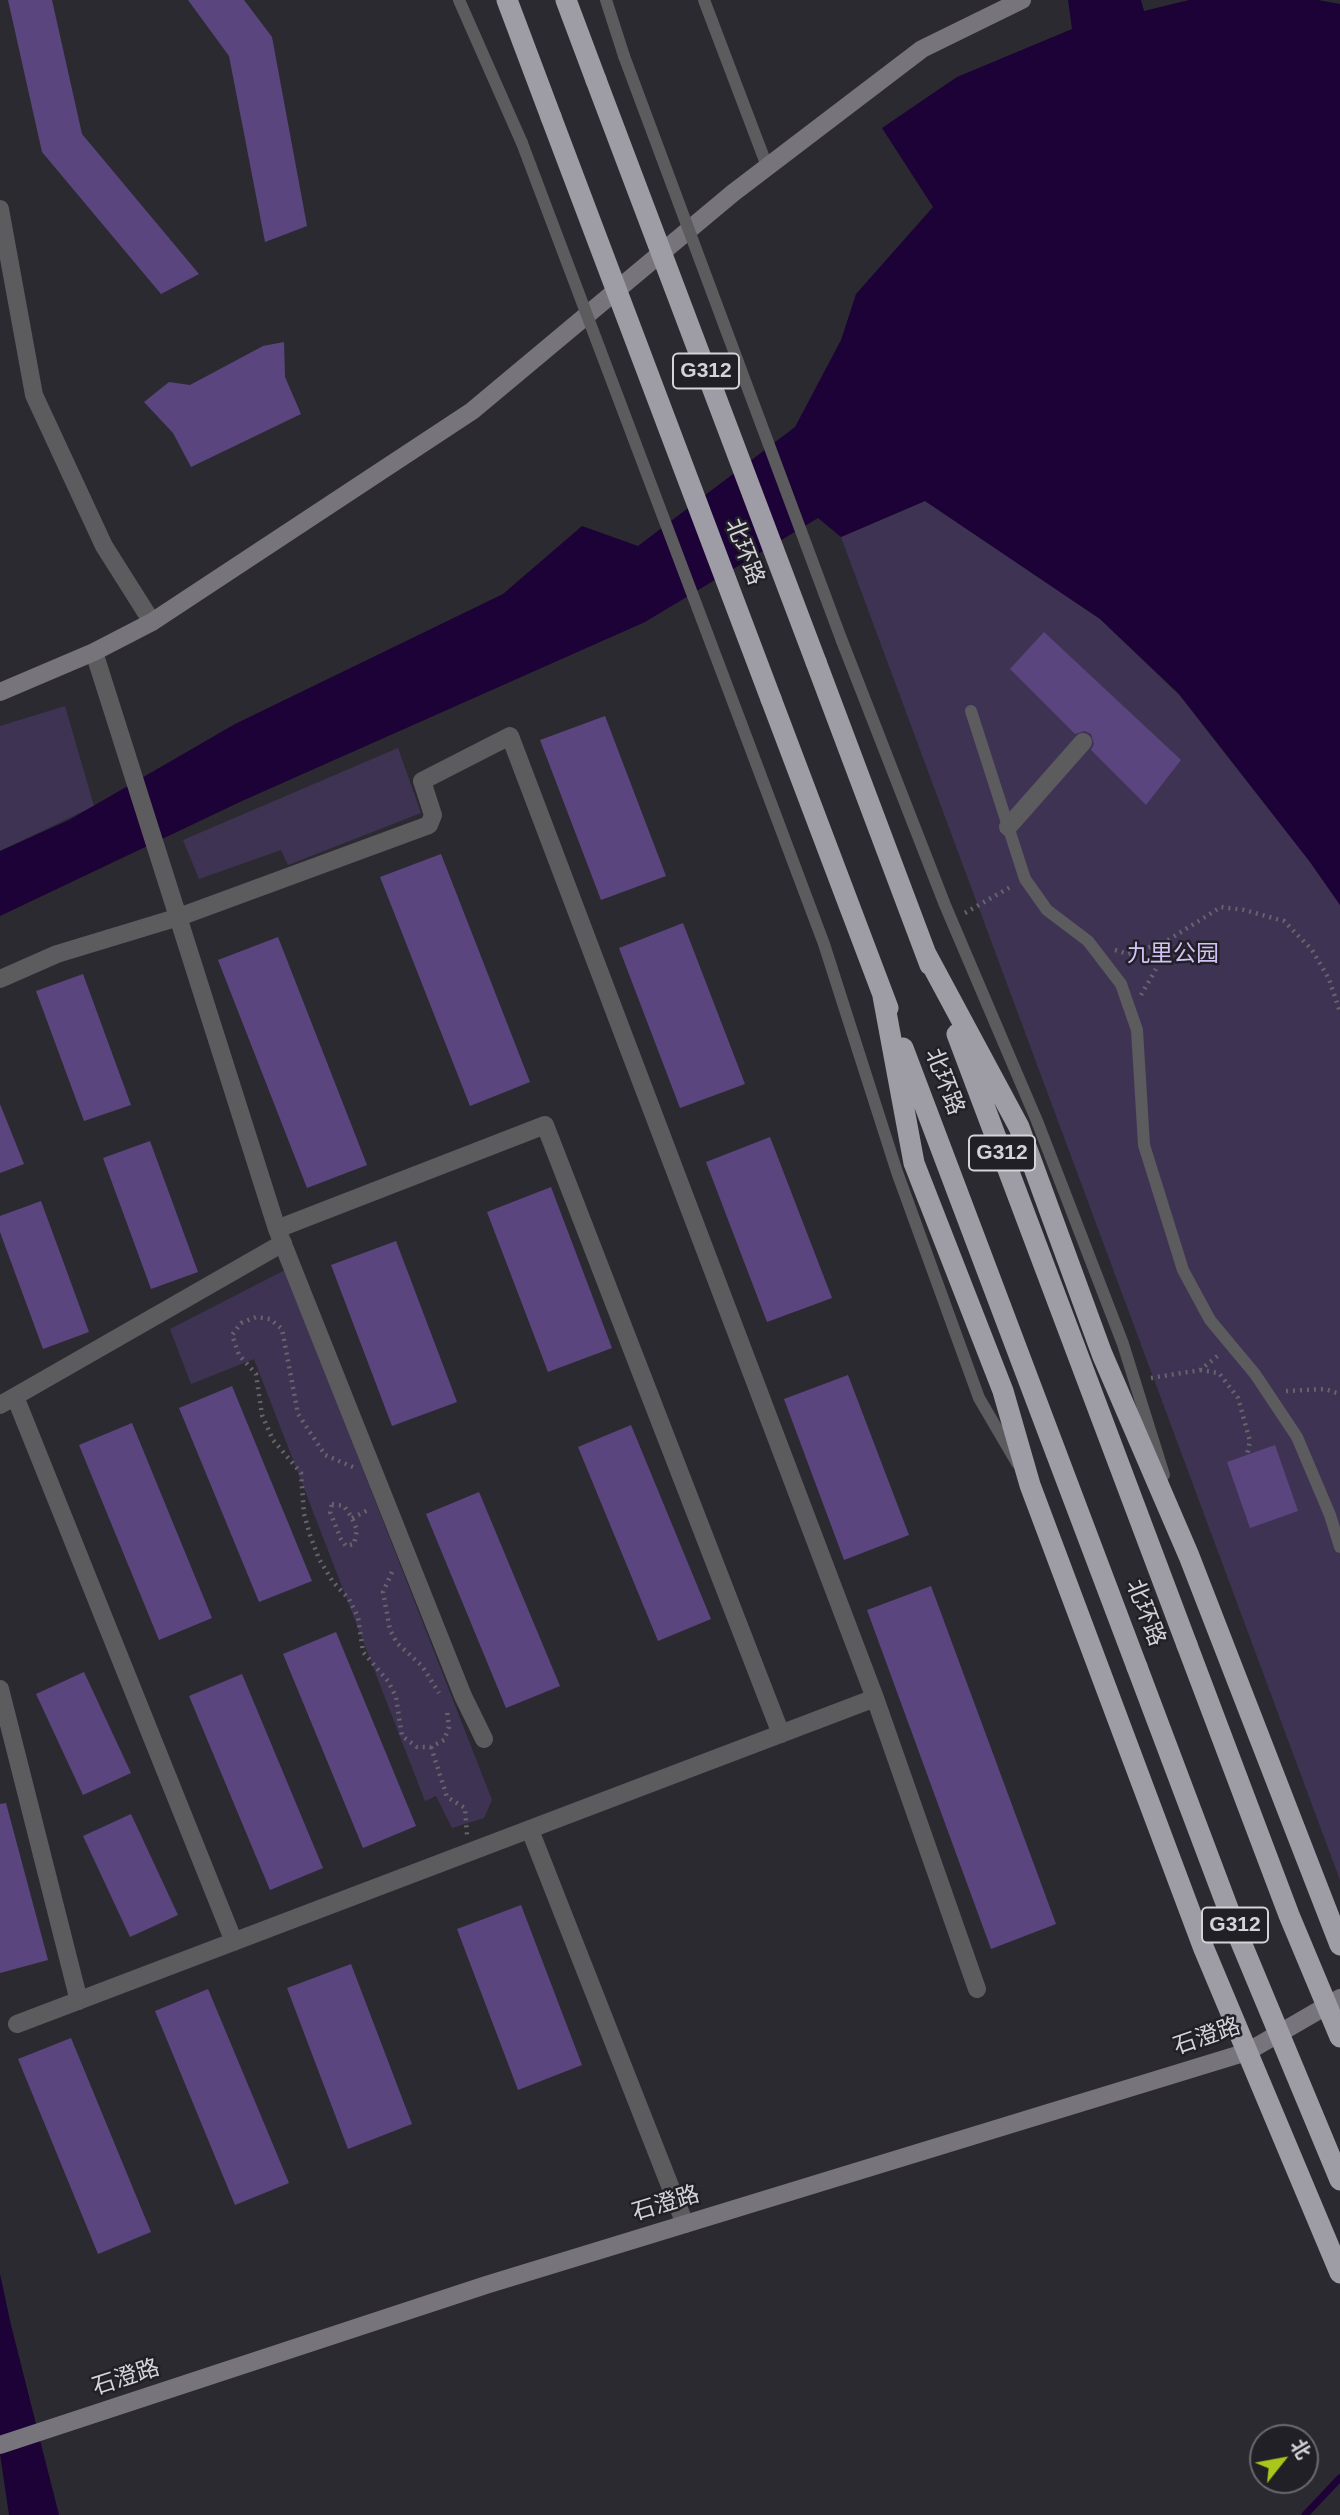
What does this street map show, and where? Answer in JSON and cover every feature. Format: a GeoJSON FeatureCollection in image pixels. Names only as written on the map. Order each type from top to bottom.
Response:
{"type":"FeatureCollection","features":[{"type":"Feature","properties":{"kind":"highway","name":"北环路"},"geometry":{"type":"LineString","coordinates":[[507,0],[1238,1935],[1340,2180]]}},
{"type":"Feature","properties":{"kind":"highway","name":"北环路"},"geometry":{"type":"LineString","coordinates":[[566,0],[1289,1915],[1340,2037]]}},
{"type":"Feature","properties":{"kind":"highway"},"geometry":{"type":"LineString","coordinates":[[926,954],[1019,1127],[1102,1354],[1189,1556],[1340,1945]]}},
{"type":"Feature","properties":{"kind":"highway"},"geometry":{"type":"LineString","coordinates":[[883,996],[914,1163],[1003,1391],[1030,1485],[1204,1949],[1340,2273]]}},
{"type":"Feature","properties":{"kind":"street"},"geometry":{"type":"LineString","coordinates":[[0,692],[94,652],[152,622],[472,411],[767,166],[922,49],[1023,0]]}},
{"type":"Feature","properties":{"kind":"street"},"geometry":{"type":"LineString","coordinates":[[0,209],[34,395],[104,546],[152,622]]}},
{"type":"Feature","properties":{"kind":"street"},"geometry":{"type":"LineString","coordinates":[[94,652],[280,1236],[404,1549],[484,1739]]}},
{"type":"Feature","properties":{"kind":"street"},"geometry":{"type":"LineString","coordinates":[[0,979],[57,954],[179,917],[429,825],[433,815],[422,781],[510,736],[875,1698],[977,1989]]}},
{"type":"Feature","properties":{"kind":"street"},"geometry":{"type":"LineString","coordinates":[[1008,827],[1083,742]]}},
{"type":"Feature","properties":{"kind":"street"},"geometry":{"type":"LineString","coordinates":[[234,1942],[8,1402],[280,1236],[545,1125],[781,1734]]}},
{"type":"Feature","properties":{"kind":"street"},"geometry":{"type":"LineString","coordinates":[[0,1689],[79,2001]]}},
{"type":"Feature","properties":{"kind":"street"},"geometry":{"type":"LineString","coordinates":[[17,2024],[875,1698]]}},
{"type":"Feature","properties":{"kind":"street"},"geometry":{"type":"LineString","coordinates":[[530,1830],[685,2224]]}},
{"type":"Feature","properties":{"kind":"street","name":"石澄路"},"geometry":{"type":"LineString","coordinates":[[0,2445],[486,2285],[1247,2052],[1340,1998]]}},
{"type":"Feature","properties":{"kind":"lane"},"geometry":{"type":"LineString","coordinates":[[459,0],[522,142],[824,944],[897,1172],[979,1398],[1030,1485]]}},
{"type":"Feature","properties":{"kind":"lane"},"geometry":{"type":"LineString","coordinates":[[606,0],[624,56],[842,641],[952,921],[1037,1121],[1134,1378],[1189,1556]]}},
{"type":"Feature","properties":{"kind":"lane"},"geometry":{"type":"LineString","coordinates":[[704,0],[767,166]]}},
{"type":"Feature","properties":{"kind":"lane"},"geometry":{"type":"LineString","coordinates":[[971,711],[1025,879],[1046,910],[1088,941],[1121,984],[1137,1030],[1144,1145],[1183,1270],[1210,1320],[1269,1394],[1297,1437],[1330,1515],[1340,1547]]}},
{"type":"Feature","properties":{"kind":"path"},"geometry":{"type":"LineString","coordinates":[[952,921],[1025,879]]}},
{"type":"Feature","properties":{"kind":"path"},"geometry":{"type":"LineString","coordinates":[[1088,941],[1128,954],[1164,942],[1221,907],[1284,921],[1312,950],[1329,979],[1340,1012]]}},
{"type":"Feature","properties":{"kind":"path"},"geometry":{"type":"LineString","coordinates":[[1133,1018],[1139,999],[1156,969],[1164,942]]}},
{"type":"Feature","properties":{"kind":"path"},"geometry":{"type":"LineString","coordinates":[[371,1463],[358,1468],[345,1466],[325,1455],[298,1414],[282,1329],[270,1319],[256,1317],[241,1323],[232,1335],[239,1355],[256,1374],[262,1415],[273,1440],[301,1473],[304,1514],[319,1559],[349,1599],[358,1617],[363,1652],[388,1681],[396,1697],[402,1736],[417,1747],[431,1747],[444,1740],[449,1727],[448,1713],[422,1666],[397,1643],[390,1630],[383,1592],[404,1549]]}},
{"type":"Feature","properties":{"kind":"path"},"geometry":{"type":"LineString","coordinates":[[1200,1370],[1231,1345]]}},
{"type":"Feature","properties":{"kind":"path"},"geometry":{"type":"LineString","coordinates":[[1134,1378],[1166,1378],[1200,1370],[1219,1373],[1238,1398],[1250,1441],[1247,1455]]}},
{"type":"Feature","properties":{"kind":"path"},"geometry":{"type":"LineString","coordinates":[[1269,1394],[1296,1388],[1325,1389],[1340,1394]]}},
{"type":"Feature","properties":{"kind":"path"},"geometry":{"type":"LineString","coordinates":[[332,1504],[344,1506],[357,1530],[354,1544],[346,1546],[330,1513],[332,1504]]}},
{"type":"Feature","properties":{"kind":"path"},"geometry":{"type":"LineString","coordinates":[[431,1747],[447,1797],[464,1808],[469,1853]]}},
{"type":"Feature","properties":{"kind":"green space","name":"九里公园"},"geometry":{"type":"Polygon","coordinates":[[[925,501],[1100,619],[1179,695],[1310,862],[1340,905],[1340,1880],[841,537],[925,501]]]}},
{"type":"Feature","properties":{"kind":"green space"},"geometry":{"type":"Polygon","coordinates":[[[65,706],[94,806],[0,851],[0,726],[65,706]]]}},
{"type":"Feature","properties":{"kind":"green space"},"geometry":{"type":"Polygon","coordinates":[[[398,748],[421,813],[288,865],[281,850],[199,879],[183,840],[398,748]]]}},
{"type":"Feature","properties":{"kind":"green space"},"geometry":{"type":"Polygon","coordinates":[[[285,1270],[492,1800],[484,1818],[452,1828],[436,1796],[425,1801],[254,1359],[191,1384],[170,1329],[285,1270]]]}},
{"type":"Feature","properties":{"kind":"shaded area"},"geometry":{"type":"Polygon","coordinates":[[[1068,0],[1141,0],[1144,11],[1189,0],[1318,0],[1340,4],[1340,905],[1310,862],[1179,694],[1100,619],[925,501],[841,537],[818,518],[645,622],[242,801],[0,916],[0,851],[69,820],[235,724],[503,594],[582,526],[638,546],[795,427],[841,340],[856,294],[933,207],[882,128],[957,77],[1072,29],[1068,0]]]}},
{"type":"Feature","properties":{"kind":"shaded area"},"geometry":{"type":"Polygon","coordinates":[[[0,2274],[59,2515],[9,2515],[0,2454],[0,2274]]]}},
{"type":"Feature","properties":{"kind":"building"},"geometry":{"type":"Polygon","coordinates":[[[8,0],[52,0],[82,134],[199,274],[161,294],[42,152],[8,0]]]}},
{"type":"Feature","properties":{"kind":"building"},"geometry":{"type":"Polygon","coordinates":[[[188,0],[244,0],[272,37],[307,226],[265,242],[229,56],[188,0]]]}},
{"type":"Feature","properties":{"kind":"building"},"geometry":{"type":"Polygon","coordinates":[[[284,342],[285,377],[301,414],[191,467],[173,433],[144,402],[169,382],[190,385],[263,346],[284,342]]]}},
{"type":"Feature","properties":{"kind":"building"},"geometry":{"type":"Polygon","coordinates":[[[1044,632],[1181,760],[1146,805],[1091,750],[1094,744],[1091,734],[1085,731],[1075,734],[1010,669],[1044,632]]]}},
{"type":"Feature","properties":{"kind":"building"},"geometry":{"type":"Polygon","coordinates":[[[605,716],[666,876],[601,900],[540,740],[605,716]]]}},
{"type":"Feature","properties":{"kind":"building"},"geometry":{"type":"Polygon","coordinates":[[[441,854],[530,1082],[470,1106],[380,877],[441,854]]]}},
{"type":"Feature","properties":{"kind":"building"},"geometry":{"type":"Polygon","coordinates":[[[683,923],[745,1084],[680,1108],[619,948],[683,923]]]}},
{"type":"Feature","properties":{"kind":"building"},"geometry":{"type":"Polygon","coordinates":[[[278,937],[367,1165],[307,1188],[218,960],[278,937]]]}},
{"type":"Feature","properties":{"kind":"building"},"geometry":{"type":"Polygon","coordinates":[[[83,974],[131,1105],[84,1121],[36,991],[83,974]]]}},
{"type":"Feature","properties":{"kind":"building"},"geometry":{"type":"Polygon","coordinates":[[[0,1104],[24,1164],[0,1173],[0,1104]]]}},
{"type":"Feature","properties":{"kind":"building"},"geometry":{"type":"Polygon","coordinates":[[[770,1137],[832,1298],[767,1322],[706,1162],[770,1137]]]}},
{"type":"Feature","properties":{"kind":"building"},"geometry":{"type":"Polygon","coordinates":[[[150,1141],[198,1272],[151,1289],[103,1158],[150,1141]]]}},
{"type":"Feature","properties":{"kind":"building"},"geometry":{"type":"Polygon","coordinates":[[[551,1187],[612,1348],[548,1372],[487,1212],[551,1187]]]}},
{"type":"Feature","properties":{"kind":"building"},"geometry":{"type":"Polygon","coordinates":[[[41,1201],[89,1332],[43,1349],[0,1232],[0,1216],[41,1201]]]}},
{"type":"Feature","properties":{"kind":"building"},"geometry":{"type":"Polygon","coordinates":[[[396,1241],[457,1402],[392,1426],[331,1265],[396,1241]]]}},
{"type":"Feature","properties":{"kind":"building"},"geometry":{"type":"Polygon","coordinates":[[[848,1375],[909,1535],[844,1560],[784,1399],[848,1375]]]}},
{"type":"Feature","properties":{"kind":"building"},"geometry":{"type":"Polygon","coordinates":[[[232,1386],[312,1581],[259,1602],[179,1408],[232,1386]]]}},
{"type":"Feature","properties":{"kind":"building"},"geometry":{"type":"Polygon","coordinates":[[[132,1423],[212,1618],[159,1640],[79,1445],[132,1423]]]}},
{"type":"Feature","properties":{"kind":"building"},"geometry":{"type":"Polygon","coordinates":[[[631,1425],[711,1619],[658,1641],[578,1447],[631,1425]]]}},
{"type":"Feature","properties":{"kind":"building"},"geometry":{"type":"Polygon","coordinates":[[[1275,1445],[1298,1511],[1250,1528],[1227,1462],[1275,1445]]]}},
{"type":"Feature","properties":{"kind":"building"},"geometry":{"type":"Polygon","coordinates":[[[479,1492],[560,1686],[506,1708],[426,1514],[479,1492]]]}},
{"type":"Feature","properties":{"kind":"building"},"geometry":{"type":"Polygon","coordinates":[[[931,1586],[1056,1924],[991,1949],[867,1610],[931,1586]]]}},
{"type":"Feature","properties":{"kind":"building"},"geometry":{"type":"Polygon","coordinates":[[[336,1632],[416,1826],[363,1848],[283,1654],[336,1632]]]}},
{"type":"Feature","properties":{"kind":"building"},"geometry":{"type":"Polygon","coordinates":[[[84,1672],[131,1773],[83,1795],[36,1694],[84,1672]]]}},
{"type":"Feature","properties":{"kind":"building"},"geometry":{"type":"Polygon","coordinates":[[[242,1674],[323,1868],[270,1890],[189,1696],[242,1674]]]}},
{"type":"Feature","properties":{"kind":"building"},"geometry":{"type":"Polygon","coordinates":[[[6,1803],[48,1960],[0,1973],[0,1804],[6,1803]]]}},
{"type":"Feature","properties":{"kind":"building"},"geometry":{"type":"Polygon","coordinates":[[[131,1814],[178,1915],[130,1937],[83,1836],[131,1814]]]}},
{"type":"Feature","properties":{"kind":"building"},"geometry":{"type":"Polygon","coordinates":[[[521,1905],[582,2065],[518,2090],[457,1929],[521,1905]]]}},
{"type":"Feature","properties":{"kind":"building"},"geometry":{"type":"Polygon","coordinates":[[[351,1964],[412,2124],[348,2149],[287,1988],[351,1964]]]}},
{"type":"Feature","properties":{"kind":"building"},"geometry":{"type":"Polygon","coordinates":[[[208,1989],[289,2183],[235,2205],[155,2011],[208,1989]]]}},
{"type":"Feature","properties":{"kind":"building"},"geometry":{"type":"Polygon","coordinates":[[[71,2038],[151,2232],[98,2254],[18,2059],[71,2038]]]}},
{"type":"Feature","properties":{"kind":"waterway"},"geometry":{"type":"LineString","coordinates":[[1305,2515],[1340,2478]]}}]}
